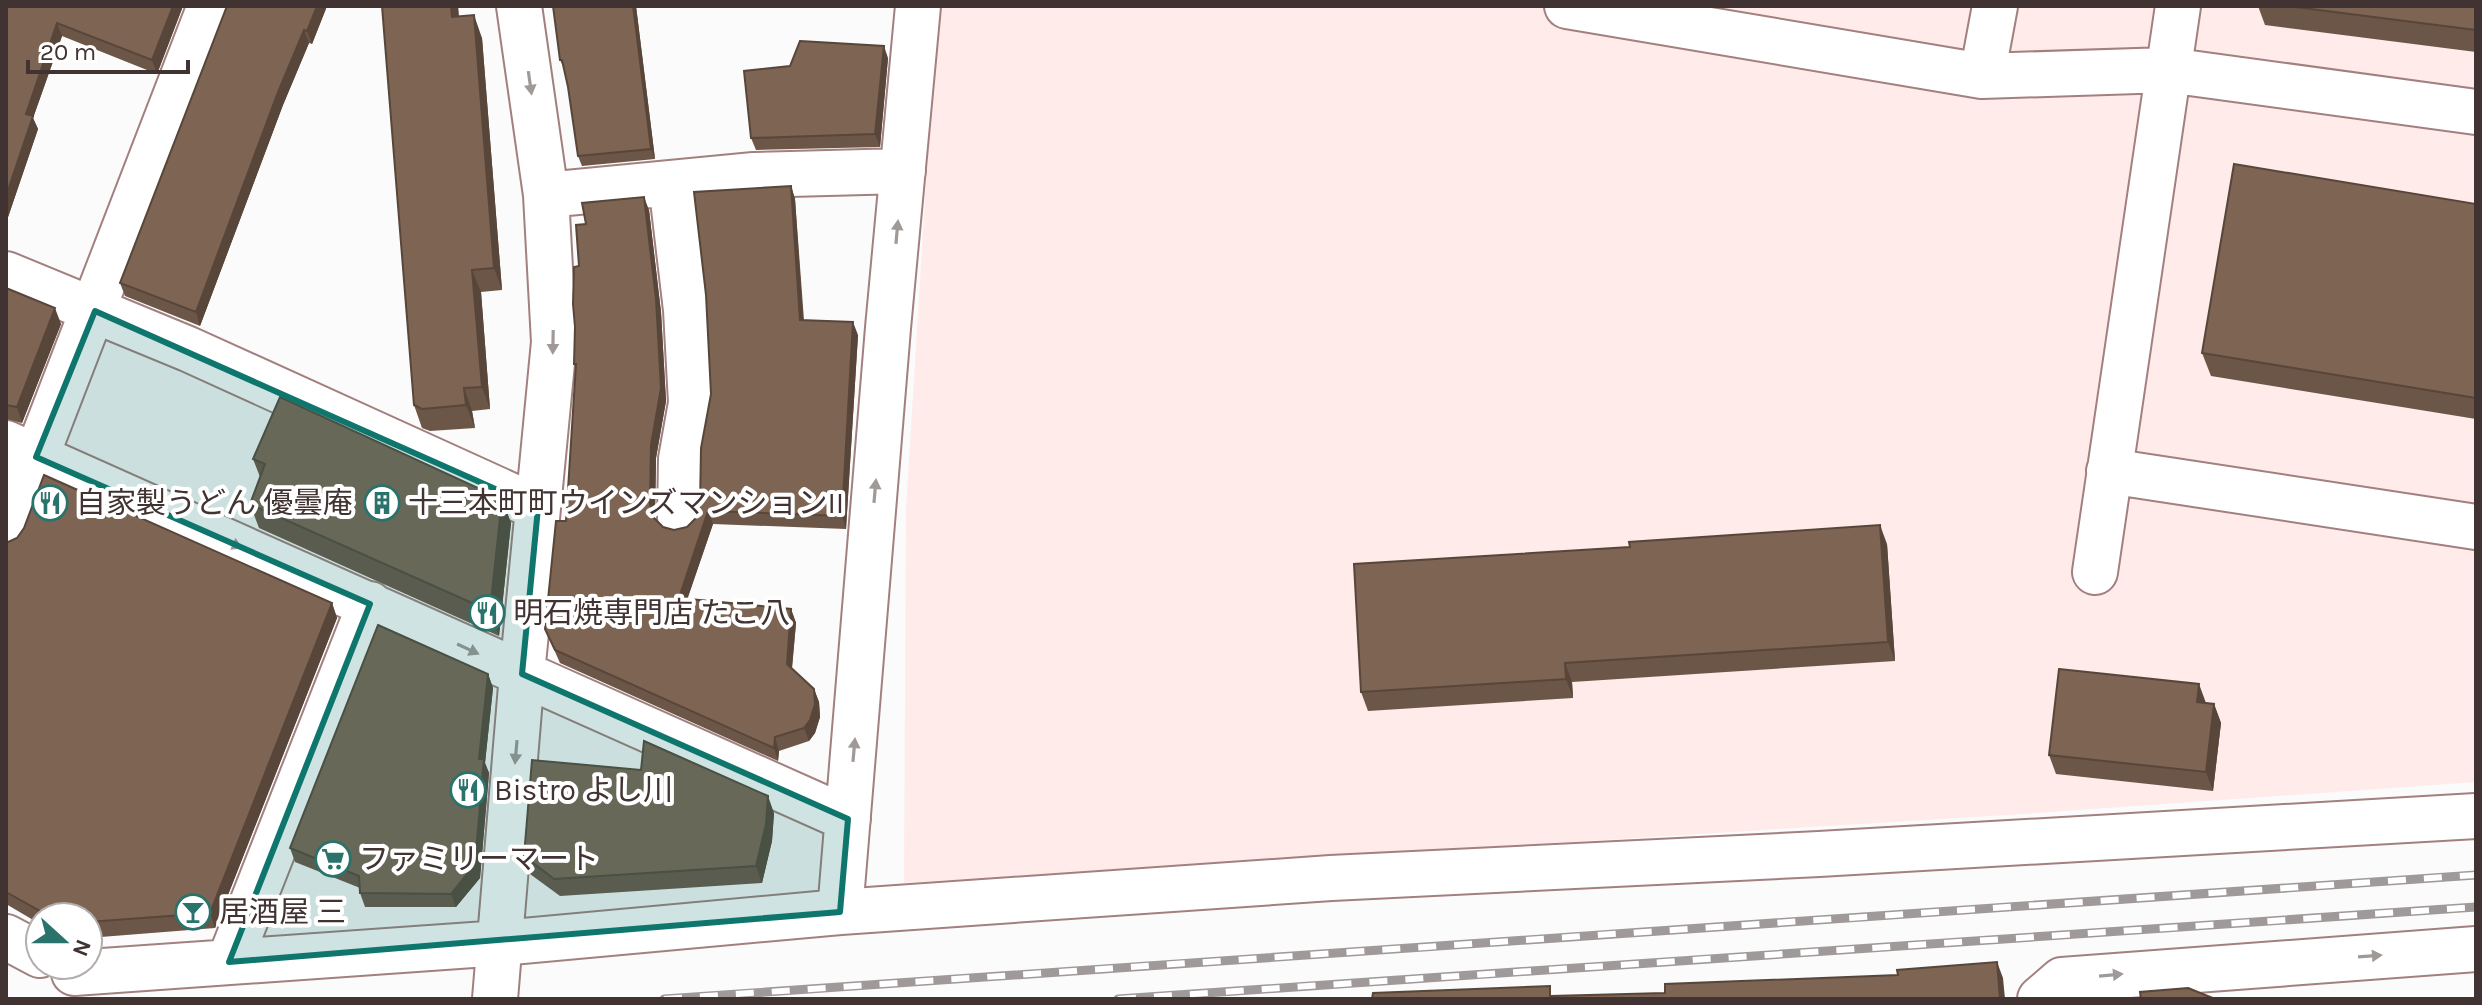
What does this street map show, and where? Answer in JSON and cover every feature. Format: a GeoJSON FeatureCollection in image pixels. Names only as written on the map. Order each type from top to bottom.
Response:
{"type":"FeatureCollection","features":[{"type":"Feature","properties":{"kind":"street"},"geometry":{"type":"LineString","coordinates":[[6,535],[21,450],[95,311],[210,6]]}},
{"type":"Feature","properties":{"kind":"street"},"geometry":{"type":"LineString","coordinates":[[495,999],[554,342],[546,195],[519,6]]}},
{"type":"Feature","properties":{"kind":"street"},"geometry":{"type":"LineString","coordinates":[[840,912],[918,6]]}},
{"type":"Feature","properties":{"kind":"street"},"geometry":{"type":"LineString","coordinates":[[1567,6],[1982,76],[2168,70],[2476,112]]}},
{"type":"Feature","properties":{"kind":"street"},"geometry":{"type":"LineString","coordinates":[[1982,76],[1995,6]]}},
{"type":"Feature","properties":{"kind":"street"},"geometry":{"type":"LineString","coordinates":[[2095,572],[2178,6]]}},
{"type":"Feature","properties":{"kind":"street"},"geometry":{"type":"LineString","coordinates":[[546,195],[754,175],[903,171]]}},
{"type":"Feature","properties":{"kind":"street"},"geometry":{"type":"LineString","coordinates":[[671,183],[686,310],[691,403],[681,459],[680,518]]}},
{"type":"Feature","properties":{"kind":"street"},"geometry":{"type":"LineString","coordinates":[[6,274],[202,355],[538,508]]}},
{"type":"Feature","properties":{"kind":"street"},"geometry":{"type":"LineString","coordinates":[[21,450],[848,819]]}},
{"type":"Feature","properties":{"kind":"street"},"geometry":{"type":"LineString","coordinates":[[2109,471],[2476,527]]}},
{"type":"Feature","properties":{"kind":"street"},"geometry":{"type":"LineString","coordinates":[[229,962],[370,604]]}},
{"type":"Feature","properties":{"kind":"street"},"geometry":{"type":"LineString","coordinates":[[104,963],[229,962],[501,943],[840,912],[1331,878],[1819,854],[2476,816]]}},
{"type":"Feature","properties":{"kind":"street"},"geometry":{"type":"LineString","coordinates":[[6,937],[24,946]]}},
{"type":"Feature","properties":{"kind":"street"},"geometry":{"type":"LineString","coordinates":[[2040,999],[2062,980],[2476,949]]}},
{"type":"Feature","properties":{"kind":"street"},"geometry":{"type":"LineString","coordinates":[[89,981],[122,999]]}},
{"type":"Feature","properties":{"kind":"highlighted area"},"geometry":{"type":"Polygon","coordinates":[[[95,311],[538,508],[522,674],[848,819],[840,912],[229,962],[370,604],[36,457],[95,311]]]}},
{"type":"Feature","properties":{"kind":"shaded area"},"geometry":{"type":"Polygon","coordinates":[[[937,6],[2476,6],[2476,782],[2023,814],[904,883],[906,509],[937,6]]]}},
{"type":"Feature","properties":{"kind":"building"},"geometry":{"type":"Polygon","coordinates":[[[6,6],[173,6],[152,60],[57,23],[26,114],[33,116],[6,196],[6,6]]]}},
{"type":"Feature","properties":{"kind":"building"},"geometry":{"type":"Polygon","coordinates":[[[227,6],[317,6],[278,92],[196,312],[120,283],[227,6]]]}},
{"type":"Feature","properties":{"kind":"building"},"geometry":{"type":"Polygon","coordinates":[[[382,6],[451,6],[452,17],[474,15],[494,268],[472,270],[482,387],[464,388],[466,405],[422,409],[414,405],[382,6]]]}},
{"type":"Feature","properties":{"kind":"building"},"geometry":{"type":"Polygon","coordinates":[[[553,6],[633,6],[651,149],[578,156],[553,6]]]}},
{"type":"Feature","properties":{"kind":"building"},"geometry":{"type":"Polygon","coordinates":[[[2287,6],[2476,6],[2476,30],[2287,6]]]}},
{"type":"Feature","properties":{"kind":"building"},"geometry":{"type":"Polygon","coordinates":[[[800,41],[884,46],[875,134],[751,138],[744,71],[790,66],[800,41]]]}},
{"type":"Feature","properties":{"kind":"building"},"geometry":{"type":"Polygon","coordinates":[[[2234,164],[2476,204],[2476,398],[2202,353],[2234,164]]]}},
{"type":"Feature","properties":{"kind":"building"},"geometry":{"type":"Polygon","coordinates":[[[791,186],[800,320],[853,322],[842,516],[708,511],[679,598],[791,609],[787,664],[814,689],[815,704],[804,728],[775,737],[774,748],[555,650],[545,629],[556,521],[566,521],[576,364],[574,267],[579,266],[576,225],[586,224],[582,203],[644,197],[656,299],[661,388],[651,445],[650,504],[654,518],[663,527],[674,530],[687,527],[697,517],[701,448],[711,394],[706,295],[694,192],[791,186]]]}},
{"type":"Feature","properties":{"kind":"building"},"geometry":{"type":"Polygon","coordinates":[[[6,288],[55,308],[17,407],[6,405],[6,288]]]}},
{"type":"Feature","properties":{"kind":"building","name":"十三本町町ウインズマンションII"},"geometry":{"type":"Polygon","coordinates":[[[280,397],[502,499],[490,611],[250,504],[265,464],[253,459],[280,397]]]}},
{"type":"Feature","properties":{"kind":"building"},"geometry":{"type":"Polygon","coordinates":[[[44,475],[332,603],[210,913],[104,921],[104,901],[24,902],[6,892],[6,543],[17,538],[24,528],[44,475]]]}},
{"type":"Feature","properties":{"kind":"building"},"geometry":{"type":"Polygon","coordinates":[[[1880,525],[1888,642],[1565,663],[1566,679],[1361,692],[1354,564],[1630,547],[1629,542],[1880,525]]]}},
{"type":"Feature","properties":{"kind":"building"},"geometry":{"type":"Polygon","coordinates":[[[378,625],[488,674],[479,759],[484,759],[475,864],[451,894],[360,893],[359,876],[290,848],[378,625]]]}},
{"type":"Feature","properties":{"kind":"building"},"geometry":{"type":"Polygon","coordinates":[[[2059,669],[2199,684],[2197,702],[2214,704],[2206,772],[2049,755],[2059,669]]]}},
{"type":"Feature","properties":{"kind":"building"},"geometry":{"type":"Polygon","coordinates":[[[644,741],[768,796],[766,824],[756,866],[554,879],[524,856],[532,760],[641,770],[644,741]]]}},
{"type":"Feature","properties":{"kind":"building"},"geometry":{"type":"Polygon","coordinates":[[[1997,962],[2000,999],[1372,999],[1373,993],[1550,986],[1550,996],[1665,993],[1665,984],[1898,975],[1897,970],[1997,962]]]}},
{"type":"Feature","properties":{"kind":"building"},"geometry":{"type":"Polygon","coordinates":[[[2188,988],[2215,999],[2141,999],[2140,992],[2188,988]]]}},
{"type":"Feature","properties":{"kind":"railway"},"geometry":{"type":"LineString","coordinates":[[664,999],[2476,875]]}},
{"type":"Feature","properties":{"kind":"railway"},"geometry":{"type":"LineString","coordinates":[[1118,999],[2476,907]]}},
{"type":"Feature","properties":{"kind":"place","name":"自家製うどん 優曇庵"},"geometry":{"type":"Point","coordinates":[50,503]}},
{"type":"Feature","properties":{"kind":"place","name":"十三本町町ウインズマンションII"},"geometry":{"type":"Point","coordinates":[382,503]}},
{"type":"Feature","properties":{"kind":"place","name":"明石焼専門店 たこ八"},"geometry":{"type":"Point","coordinates":[487,613]}},
{"type":"Feature","properties":{"kind":"place","name":"Bistro よし川"},"geometry":{"type":"Point","coordinates":[468,790]}},
{"type":"Feature","properties":{"kind":"place","name":"ファミリーマート"},"geometry":{"type":"Point","coordinates":[333,859]}},
{"type":"Feature","properties":{"kind":"place","name":"居酒屋 三"},"geometry":{"type":"Point","coordinates":[193,912]}}]}
